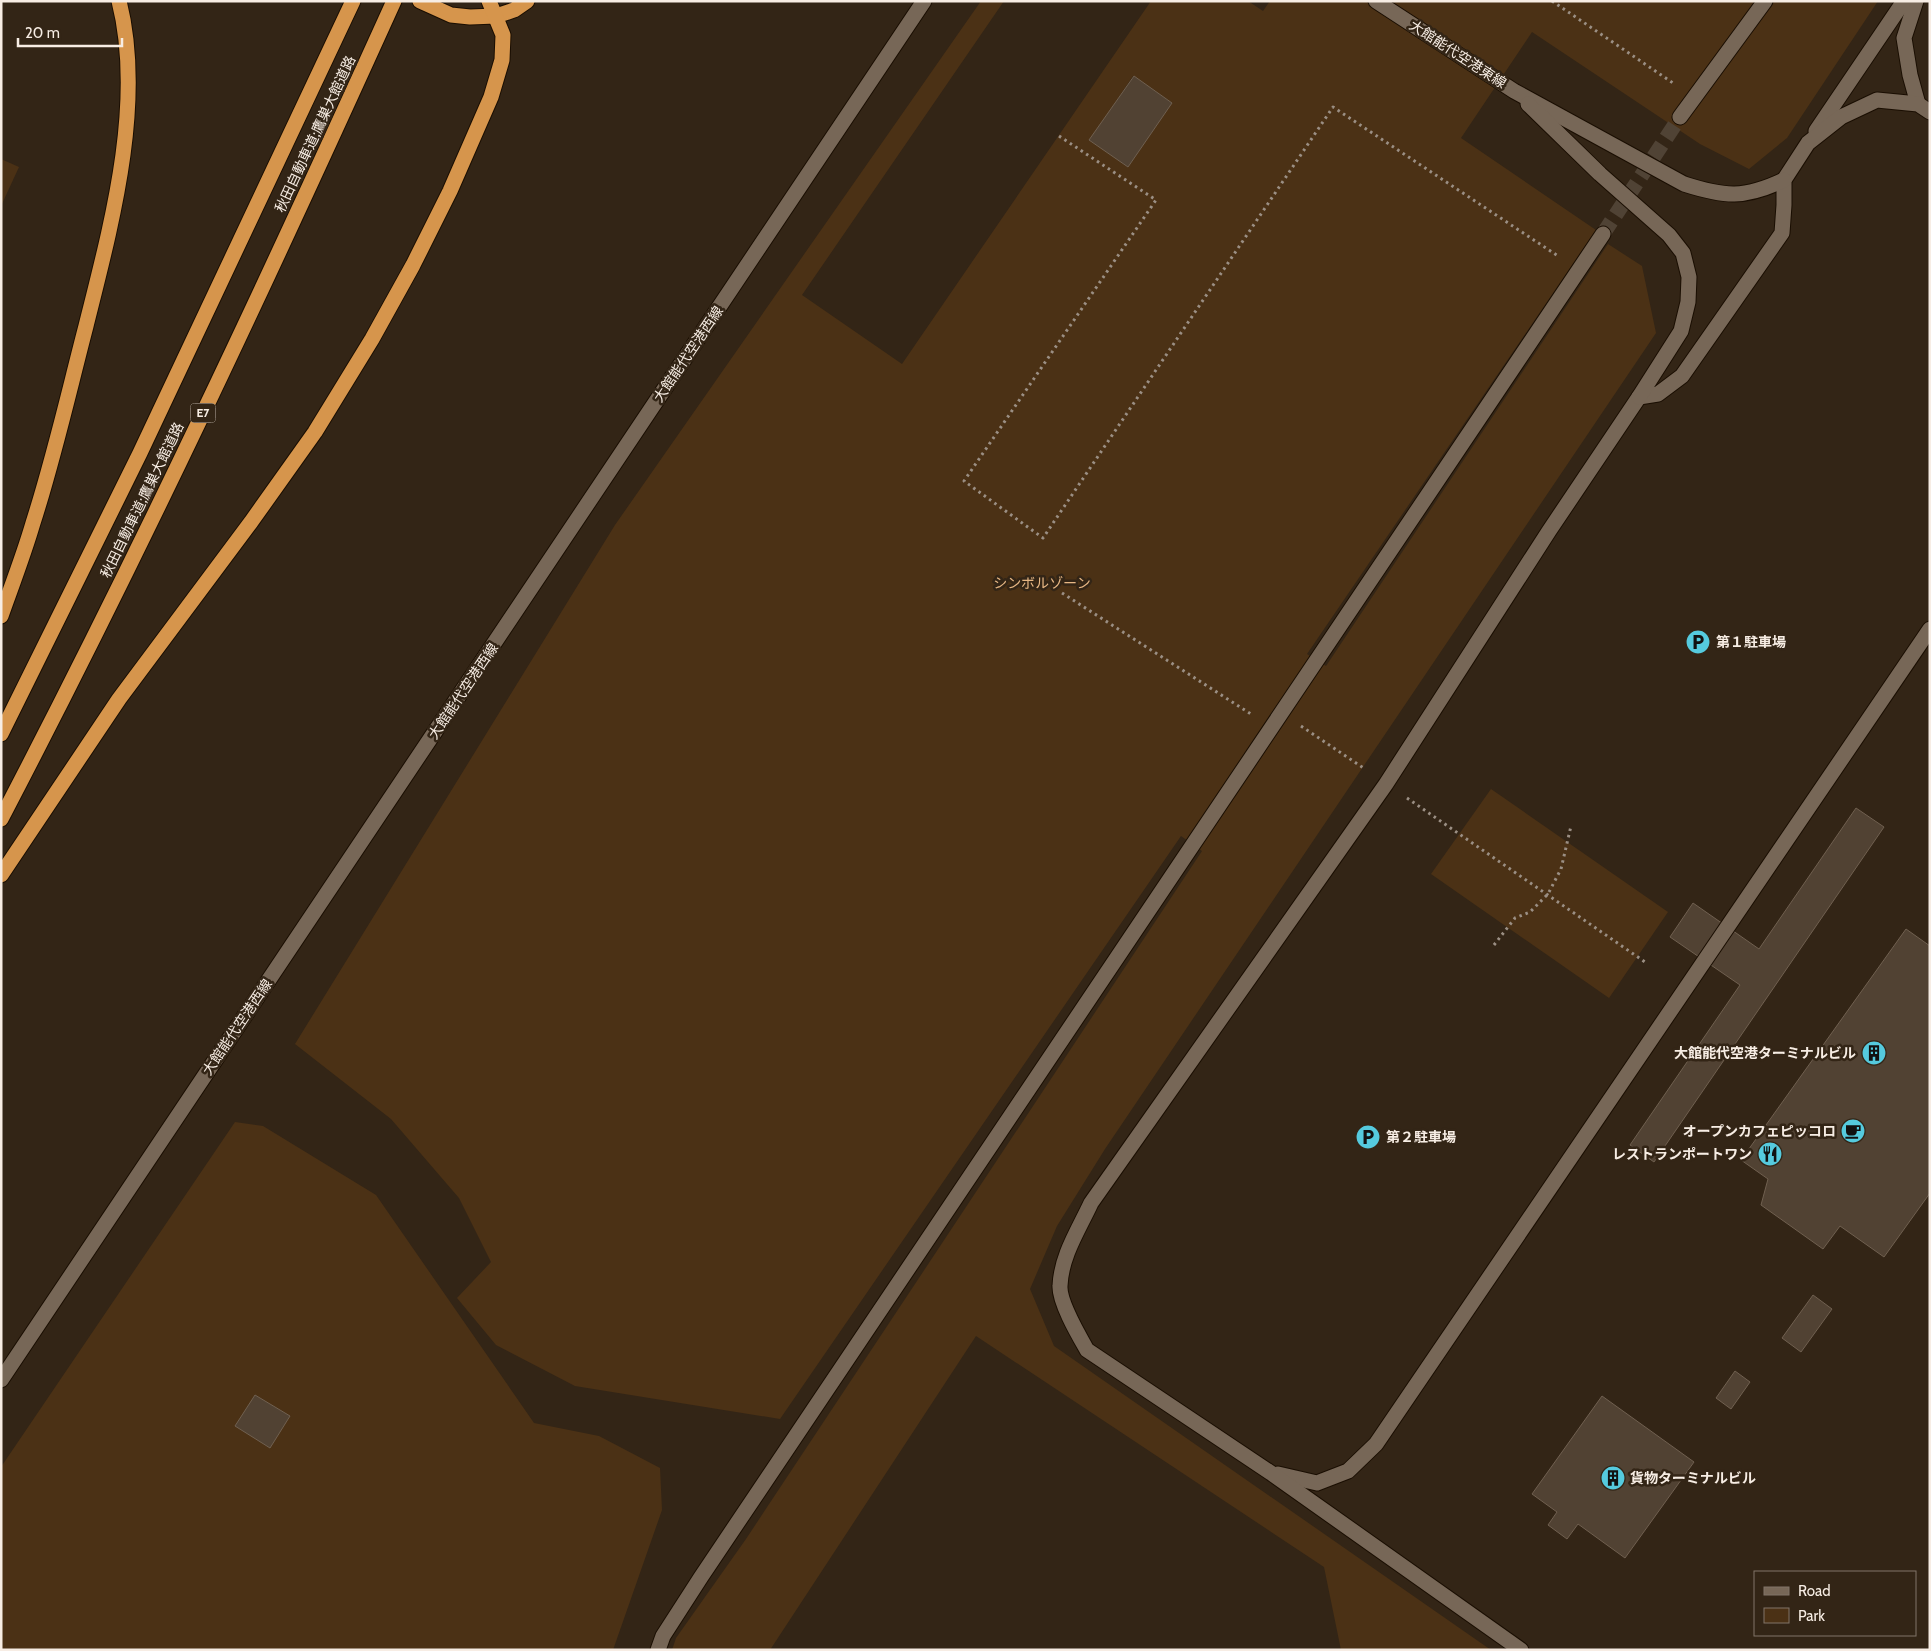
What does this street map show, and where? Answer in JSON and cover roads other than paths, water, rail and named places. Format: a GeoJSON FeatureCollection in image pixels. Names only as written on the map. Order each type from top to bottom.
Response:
{"type":"FeatureCollection","features":[{"type":"Feature","properties":{"kind":"highway"},"geometry":{"type":"LineString","coordinates":[[1,616],[34,523],[42,494],[84,332],[116,194],[124,133],[128,77],[126,29],[119,1]]}},
{"type":"Feature","properties":{"kind":"highway","name":"秋田自動車道;鷹巣大館道路"},"geometry":{"type":"LineString","coordinates":[[1,734],[140,453],[353,1]]}},
{"type":"Feature","properties":{"kind":"highway","name":"秋田自動車道;鷹巣大館道路"},"geometry":{"type":"LineString","coordinates":[[1,820],[167,488],[328,148],[394,1]]}},
{"type":"Feature","properties":{"kind":"highway"},"geometry":{"type":"LineString","coordinates":[[420,1],[451,15],[470,18],[496,16],[514,10],[527,1]]}},
{"type":"Feature","properties":{"kind":"highway"},"geometry":{"type":"LineString","coordinates":[[1,875],[119,699],[251,522],[315,432],[372,339],[413,265],[446,199],[492,97],[502,60],[503,35],[488,1]]}},
{"type":"Feature","properties":{"kind":"main road","name":"大館能代空港西線"},"geometry":{"type":"LineString","coordinates":[[1,1380],[924,1]]}},
{"type":"Feature","properties":{"kind":"main road","name":"大館能代空港東線"},"geometry":{"type":"LineString","coordinates":[[1376,1],[1514,91]]}},
{"type":"Feature","properties":{"kind":"main road"},"geometry":{"type":"LineString","coordinates":[[1680,117],[1765,1]]}},
{"type":"Feature","properties":{"kind":"main road"},"geometry":{"type":"LineString","coordinates":[[1639,398],[1658,394],[1682,376],[1782,233],[1784,180],[1904,1]]}},
{"type":"Feature","properties":{"kind":"main road"},"geometry":{"type":"LineString","coordinates":[[1916,1],[1904,38],[1910,75],[1924,108]]}},
{"type":"Feature","properties":{"kind":"main road"},"geometry":{"type":"LineString","coordinates":[[1514,91],[1684,184],[1712,193],[1742,195],[1765,189],[1784,180]]}},
{"type":"Feature","properties":{"kind":"main road"},"geometry":{"type":"LineString","coordinates":[[1514,91],[1600,174],[1669,235],[1683,253],[1689,277],[1688,302],[1681,331],[1386,784],[1091,1203],[1067,1254],[1059,1288],[1071,1323],[1087,1350],[1271,1473],[1521,1650]]}},
{"type":"Feature","properties":{"kind":"main road"},"geometry":{"type":"LineString","coordinates":[[1808,143],[1841,117],[1877,100],[1924,108]]}},
{"type":"Feature","properties":{"kind":"main road"},"geometry":{"type":"LineString","coordinates":[[658,1650],[663,1636],[701,1577],[1604,234]]}},
{"type":"Feature","properties":{"kind":"main road"},"geometry":{"type":"LineString","coordinates":[[1271,1473],[1317,1483],[1348,1471],[1376,1444],[1930,629]]}},
{"type":"Feature","properties":{"kind":"tunnel"},"geometry":{"type":"LineString","coordinates":[[1603,234],[1680,117]]}},
{"type":"Feature","properties":{"kind":"place","name":"第１駐車場"},"geometry":{"type":"Point","coordinates":[1698,642]}},
{"type":"Feature","properties":{"kind":"place","name":"大館能代空港ターミナルビル"},"geometry":{"type":"Point","coordinates":[1874,1053]}},
{"type":"Feature","properties":{"kind":"place","name":"オープンカフェピッコロ"},"geometry":{"type":"Point","coordinates":[1853,1131]}},
{"type":"Feature","properties":{"kind":"place","name":"第２駐車場"},"geometry":{"type":"Point","coordinates":[1368,1137]}},
{"type":"Feature","properties":{"kind":"place","name":"レストランポートワン"},"geometry":{"type":"Point","coordinates":[1770,1154]}},
{"type":"Feature","properties":{"kind":"place","name":"貨物ターミナルビル"},"geometry":{"type":"Point","coordinates":[1613,1478]}},
{"type":"Feature","properties":{"kind":"park label","name":"シンボルゾーン"},"geometry":{"type":"Point","coordinates":[1042,583]}}]}
